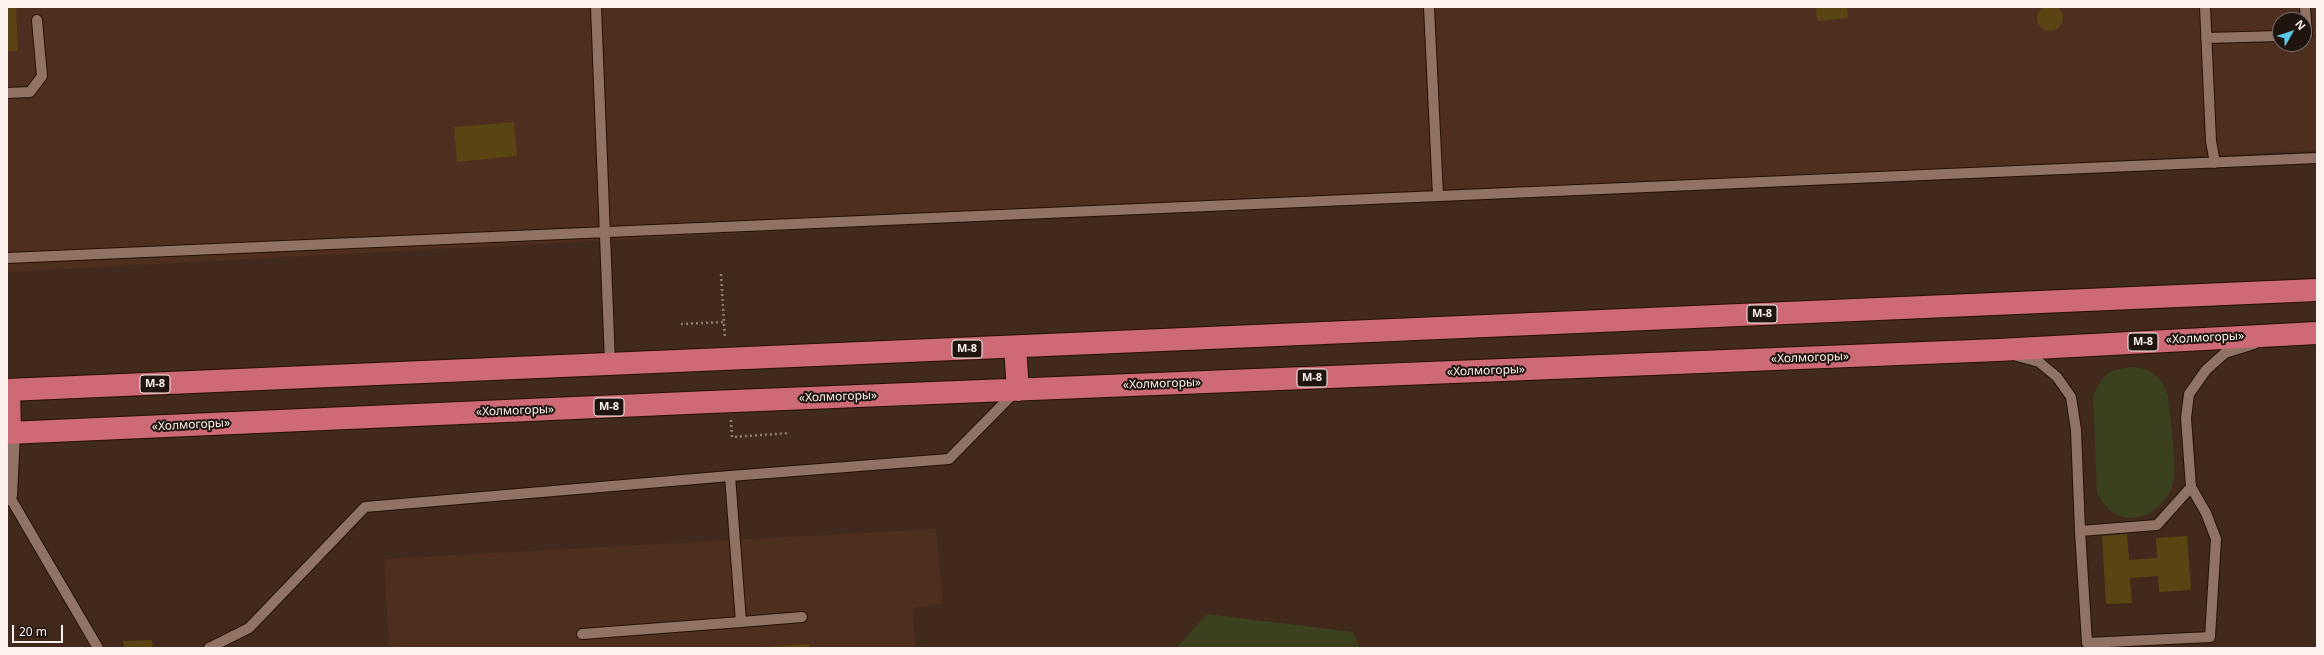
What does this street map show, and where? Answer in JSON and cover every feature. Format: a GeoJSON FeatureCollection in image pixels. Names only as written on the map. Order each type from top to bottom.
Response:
{"type":"FeatureCollection","features":[{"type":"Feature","properties":{"kind":"highway","name":"М-8"},"geometry":{"type":"LineString","coordinates":[[8,390],[2317,290]]}},
{"type":"Feature","properties":{"kind":"highway","name":"«Холмогоры»"},"geometry":{"type":"LineString","coordinates":[[9,433],[1998,350],[2317,333]]}},
{"type":"Feature","properties":{"kind":"highway"},"geometry":{"type":"LineString","coordinates":[[1015,347],[1018,390]]}},
{"type":"Feature","properties":{"kind":"highway"},"geometry":{"type":"LineString","coordinates":[[8,390],[9,433]]}},
{"type":"Feature","properties":{"kind":"street"},"geometry":{"type":"LineString","coordinates":[[7,495],[9,433]]}},
{"type":"Feature","properties":{"kind":"lane"},"geometry":{"type":"LineString","coordinates":[[596,7],[610,363]]}},
{"type":"Feature","properties":{"kind":"lane"},"geometry":{"type":"LineString","coordinates":[[1429,7],[1438,196]]}},
{"type":"Feature","properties":{"kind":"lane"},"geometry":{"type":"LineString","coordinates":[[2205,7],[2211,141],[2215,163]]}},
{"type":"Feature","properties":{"kind":"lane"},"geometry":{"type":"LineString","coordinates":[[7,93],[30,92],[42,76],[37,20]]}},
{"type":"Feature","properties":{"kind":"lane"},"geometry":{"type":"LineString","coordinates":[[2206,38],[2272,36]]}},
{"type":"Feature","properties":{"kind":"lane"},"geometry":{"type":"LineString","coordinates":[[7,258],[2317,158]]}},
{"type":"Feature","properties":{"kind":"lane"},"geometry":{"type":"LineString","coordinates":[[1998,350],[2039,362],[2057,377],[2071,397],[2076,430],[2080,531],[2087,643],[2210,637],[2216,539],[2206,513],[2191,487],[2186,418],[2189,394],[2206,370],[2225,353],[2288,334]]}},
{"type":"Feature","properties":{"kind":"lane"},"geometry":{"type":"LineString","coordinates":[[209,648],[249,628],[365,507],[949,459],[1018,390]]}},
{"type":"Feature","properties":{"kind":"lane"},"geometry":{"type":"LineString","coordinates":[[730,476],[741,622]]}},
{"type":"Feature","properties":{"kind":"lane"},"geometry":{"type":"LineString","coordinates":[[2080,531],[2157,525],[2191,487]]}},
{"type":"Feature","properties":{"kind":"lane"},"geometry":{"type":"LineString","coordinates":[[7,495],[98,648]]}},
{"type":"Feature","properties":{"kind":"lane"},"geometry":{"type":"LineString","coordinates":[[582,634],[802,617]]}},
{"type":"Feature","properties":{"kind":"path"},"geometry":{"type":"LineString","coordinates":[[681,324],[724,322]]}},
{"type":"Feature","properties":{"kind":"shaded area"},"geometry":{"type":"Polygon","coordinates":[[[7,7],[2317,7],[2317,150],[7,272],[7,7]]]}},
{"type":"Feature","properties":{"kind":"shaded area"},"geometry":{"type":"Polygon","coordinates":[[[936,529],[943,604],[913,608],[915,648],[389,648],[384,559],[936,529]]]}},
{"type":"Feature","properties":{"kind":"green space"},"geometry":{"type":"Polygon","coordinates":[[[2132,367],[2145,369],[2159,378],[2168,395],[2174,448],[2174,478],[2169,493],[2159,506],[2145,515],[2129,518],[2119,516],[2110,510],[2102,502],[2097,493],[2093,398],[2099,384],[2107,375],[2117,369],[2132,367]]]}},
{"type":"Feature","properties":{"kind":"green space"},"geometry":{"type":"Polygon","coordinates":[[[1207,614],[1353,632],[1360,648],[1176,648],[1207,614]]]}},
{"type":"Feature","properties":{"kind":"building"},"geometry":{"type":"Polygon","coordinates":[[[2050,5],[2059,9],[2063,18],[2059,27],[2050,31],[2041,27],[2037,18],[2041,9],[2050,5]]]}},
{"type":"Feature","properties":{"kind":"building"},"geometry":{"type":"Polygon","coordinates":[[[7,7],[16,7],[18,51],[7,51],[7,7]]]}},
{"type":"Feature","properties":{"kind":"building"},"geometry":{"type":"Polygon","coordinates":[[[1816,7],[1847,7],[1848,18],[1817,21],[1816,7]]]}},
{"type":"Feature","properties":{"kind":"building"},"geometry":{"type":"Polygon","coordinates":[[[514,122],[517,156],[457,162],[454,127],[514,122]]]}},
{"type":"Feature","properties":{"kind":"building"},"geometry":{"type":"Polygon","coordinates":[[[2127,534],[2129,560],[2157,558],[2156,538],[2187,536],[2191,590],[2159,592],[2158,576],[2130,578],[2132,603],[2106,604],[2102,536],[2127,534]]]}},
{"type":"Feature","properties":{"kind":"building"},"geometry":{"type":"Polygon","coordinates":[[[152,640],[153,648],[124,648],[123,641],[152,640]]]}},
{"type":"Feature","properties":{"kind":"building"},"geometry":{"type":"Polygon","coordinates":[[[809,644],[809,648],[764,648],[764,647],[809,644]]]}}]}
